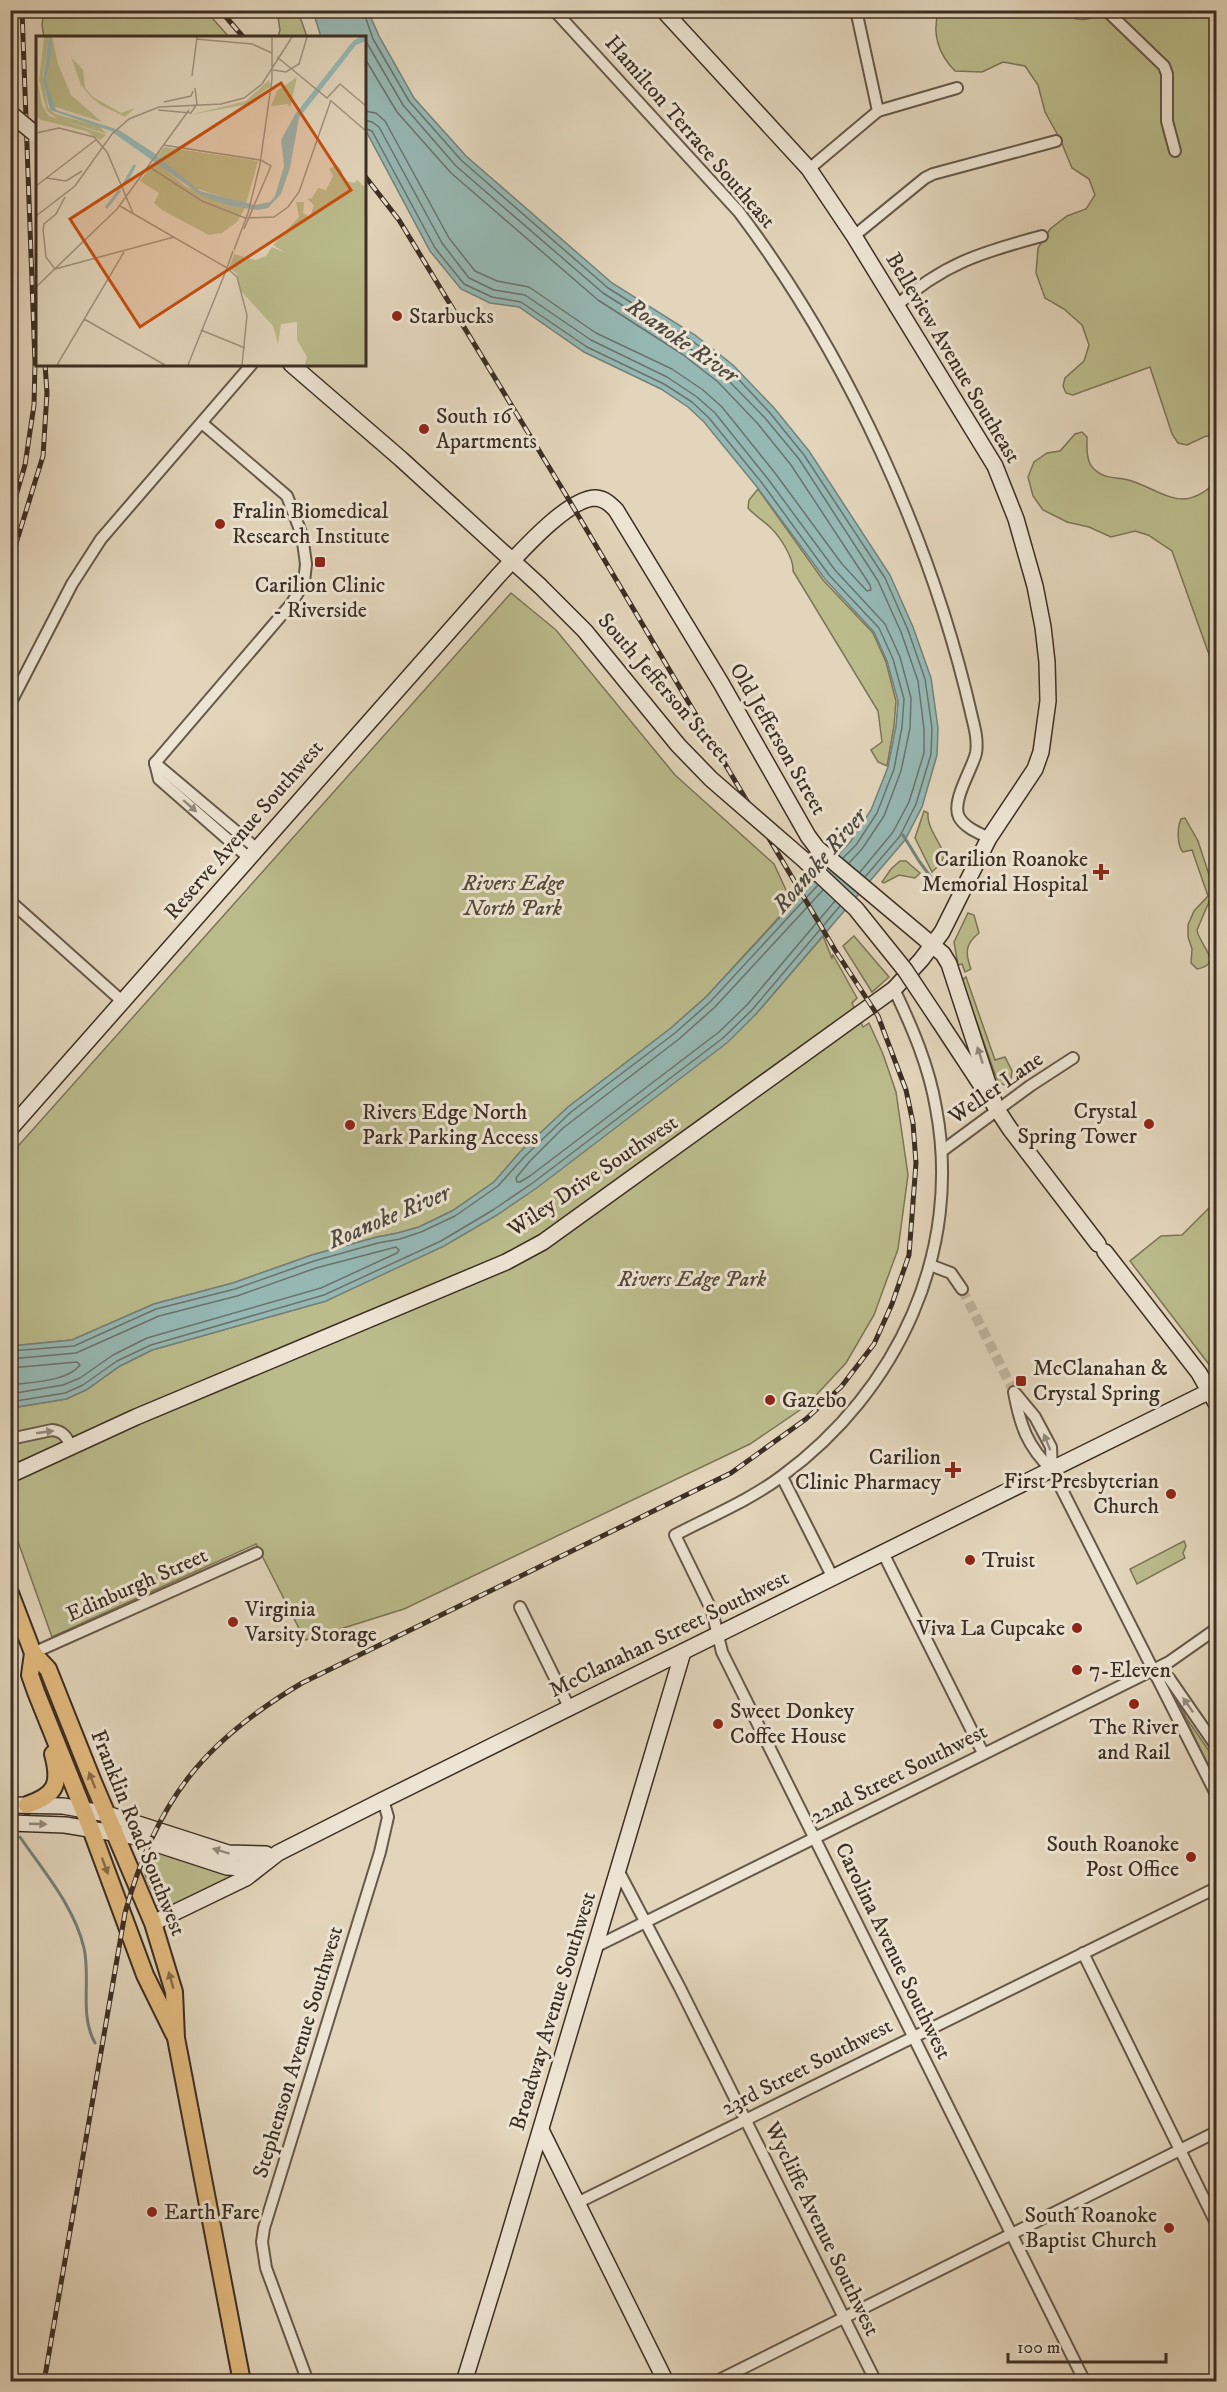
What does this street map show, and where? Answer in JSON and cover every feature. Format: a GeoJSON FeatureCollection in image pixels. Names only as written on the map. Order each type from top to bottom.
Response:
{"type":"FeatureCollection","features":[{"type":"Feature","properties":{"kind":"main road","name":"Franklin Road Southwest"},"geometry":{"type":"LineString","coordinates":[[10,1593],[33,1653],[48,1669],[153,1923],[174,1992],[176,2038],[242,2382]]}},
{"type":"Feature","properties":{"kind":"main road","name":"Franklin Road Southwest"},"geometry":{"type":"LineString","coordinates":[[33,1653],[30,1675],[36,1692],[91,1829],[145,1975],[176,2038]]}},
{"type":"Feature","properties":{"kind":"main road"},"geometry":{"type":"LineString","coordinates":[[19,1805],[44,1799],[55,1785],[57,1777],[56,1765],[36,1692]]}},
{"type":"Feature","properties":{"kind":"street","name":"Hamilton Terrace Southeast"},"geometry":{"type":"LineString","coordinates":[[554,10],[739,212],[796,294],[849,388],[888,469],[939,594],[957,655],[977,742],[957,809],[964,824],[989,838]]}},
{"type":"Feature","properties":{"kind":"street","name":"Belleview Avenue Southeast"},"geometry":{"type":"LineString","coordinates":[[663,10],[809,169],[854,236],[895,307],[970,423],[995,466],[1016,519],[1035,586],[1043,627],[1048,701],[1041,752],[1035,769],[989,838],[954,911],[933,946]]}},
{"type":"Feature","properties":{"kind":"street"},"geometry":{"type":"LineString","coordinates":[[856,10],[878,111]]}},
{"type":"Feature","properties":{"kind":"street"},"geometry":{"type":"LineString","coordinates":[[1106,10],[1164,66],[1167,74],[1167,121],[1175,152]]}},
{"type":"Feature","properties":{"kind":"street"},"geometry":{"type":"LineString","coordinates":[[809,169],[878,111],[957,88]]}},
{"type":"Feature","properties":{"kind":"street"},"geometry":{"type":"LineString","coordinates":[[10,113],[36,134]]}},
{"type":"Feature","properties":{"kind":"street"},"geometry":{"type":"LineString","coordinates":[[854,236],[925,178],[1056,141]]}},
{"type":"Feature","properties":{"kind":"street"},"geometry":{"type":"LineString","coordinates":[[895,307],[915,289],[952,265],[997,248],[1042,236]]}},
{"type":"Feature","properties":{"kind":"street"},"geometry":{"type":"LineString","coordinates":[[10,704],[85,561],[101,539],[250,366]]}},
{"type":"Feature","properties":{"kind":"street","name":"South Jefferson Street"},"geometry":{"type":"LineString","coordinates":[[293,366],[540,586],[585,631],[678,745],[711,778],[856,909],[905,970],[997,1111],[1214,1394]]}},
{"type":"Feature","properties":{"kind":"street"},"geometry":{"type":"LineString","coordinates":[[202,423],[287,496],[302,535],[306,564],[304,582],[292,603],[155,763],[253,854]]}},
{"type":"Feature","properties":{"kind":"street","name":"Old Jefferson Street"},"geometry":{"type":"LineString","coordinates":[[512,561],[553,520],[584,501],[595,498],[607,501],[616,510],[721,683],[807,836],[817,848],[943,954],[949,964],[997,1111]]}},
{"type":"Feature","properties":{"kind":"street","name":"Reserve Avenue Southwest"},"geometry":{"type":"LineString","coordinates":[[10,1129],[512,561]]}},
{"type":"Feature","properties":{"kind":"street"},"geometry":{"type":"LineString","coordinates":[[10,902],[123,1002]]}},
{"type":"Feature","properties":{"kind":"street","name":"Wiley Drive Southwest"},"geometry":{"type":"LineString","coordinates":[[10,1475],[506,1262],[533,1248],[894,989],[933,946]]}},
{"type":"Feature","properties":{"kind":"street"},"geometry":{"type":"LineString","coordinates":[[833,1578],[782,1477],[854,1410],[876,1382],[899,1344],[918,1302],[930,1265],[941,1208],[942,1150],[936,1108],[929,1078],[908,1019],[894,989]]}},
{"type":"Feature","properties":{"kind":"street","name":"Weller Lane"},"geometry":{"type":"LineString","coordinates":[[942,1150],[1073,1058]]}},
{"type":"Feature","properties":{"kind":"street"},"geometry":{"type":"LineString","coordinates":[[930,1265],[951,1273],[962,1289]]}},
{"type":"Feature","properties":{"kind":"street"},"geometry":{"type":"LineString","coordinates":[[1052,1470],[1051,1447],[1035,1417],[1014,1392],[1020,1424],[1036,1455],[1052,1470],[1216,1794]]}},
{"type":"Feature","properties":{"kind":"street","name":"McClanahan Street Southwest"},"geometry":{"type":"LineString","coordinates":[[153,1923],[246,1878],[279,1853],[383,1800],[1052,1470],[1214,1394]]}},
{"type":"Feature","properties":{"kind":"street"},"geometry":{"type":"LineString","coordinates":[[10,1439],[52,1430],[65,1435],[71,1447]]}},
{"type":"Feature","properties":{"kind":"street","name":"Carolina Avenue Southwest"},"geometry":{"type":"LineString","coordinates":[[782,1477],[762,1490],[675,1535],[712,1611],[722,1652],[1085,2382]]}},
{"type":"Feature","properties":{"kind":"street","name":"Edinburgh Street"},"geometry":{"type":"LineString","coordinates":[[33,1653],[257,1553]]}},
{"type":"Feature","properties":{"kind":"street"},"geometry":{"type":"LineString","coordinates":[[884,1553],[983,1753]]}},
{"type":"Feature","properties":{"kind":"street"},"geometry":{"type":"LineString","coordinates":[[520,1607],[570,1709]]}},
{"type":"Feature","properties":{"kind":"street","name":"22nd Street Southwest"},"geometry":{"type":"LineString","coordinates":[[595,1947],[1169,1662],[1216,1629]]}},
{"type":"Feature","properties":{"kind":"street","name":"Broadway Avenue Southwest"},"geometry":{"type":"LineString","coordinates":[[464,2382],[683,1652]]}},
{"type":"Feature","properties":{"kind":"street"},"geometry":{"type":"LineString","coordinates":[[1153,1670],[1160,1671],[1169,1678],[1216,1746]]}},
{"type":"Feature","properties":{"kind":"street","name":"Stephenson Avenue Southwest"},"geometry":{"type":"LineString","coordinates":[[308,2382],[266,2268],[263,2250],[264,2228],[380,1852],[388,1817],[383,1800]]}},
{"type":"Feature","properties":{"kind":"street"},"geometry":{"type":"LineString","coordinates":[[19,1805],[63,1806],[107,1814],[228,1853],[250,1855],[279,1853]]}},
{"type":"Feature","properties":{"kind":"street"},"geometry":{"type":"LineString","coordinates":[[10,1823],[65,1825],[132,1836],[227,1867],[241,1868],[279,1853]]}},
{"type":"Feature","properties":{"kind":"street","name":"Wycliffe Avenue Southwest"},"geometry":{"type":"LineString","coordinates":[[618,1870],[746,2120],[876,2382]]}},
{"type":"Feature","properties":{"kind":"street","name":"23rd Street Southwest"},"geometry":{"type":"LineString","coordinates":[[577,2203],[1216,1888]]}},
{"type":"Feature","properties":{"kind":"street"},"geometry":{"type":"LineString","coordinates":[[1083,1953],[1216,2223]]}},
{"type":"Feature","properties":{"kind":"street"},"geometry":{"type":"LineString","coordinates":[[541,2130],[666,2382]]}},
{"type":"Feature","properties":{"kind":"street"},"geometry":{"type":"LineString","coordinates":[[715,2382],[1216,2132]]}},
{"type":"Feature","properties":{"kind":"street"},"geometry":{"type":"LineString","coordinates":[[1211,2382],[1216,2379]]}},
{"type":"Feature","properties":{"kind":"green space"},"geometry":{"type":"Polygon","coordinates":[[[44,11],[206,11],[228,36],[44,36],[42,25],[44,11]]]}},
{"type":"Feature","properties":{"kind":"green space"},"geometry":{"type":"Polygon","coordinates":[[[277,11],[298,11],[307,36],[278,36],[280,30],[277,11]]]}},
{"type":"Feature","properties":{"kind":"green space"},"geometry":{"type":"Polygon","coordinates":[[[939,11],[1064,11],[1076,19],[1084,20],[1098,16],[1101,11],[1216,11],[1216,438],[1206,436],[1187,445],[1178,443],[1172,434],[1150,367],[1073,395],[1066,393],[1063,386],[1065,378],[1084,361],[1089,345],[1082,325],[1064,309],[1045,298],[1036,273],[1038,248],[1050,229],[1067,216],[1086,209],[1095,195],[1089,179],[1072,168],[1045,112],[1038,85],[1025,66],[1003,62],[982,72],[955,71],[949,65],[938,43],[936,27],[939,11]]]}},
{"type":"Feature","properties":{"kind":"green space"},"geometry":{"type":"Polygon","coordinates":[[[1082,432],[1087,437],[1089,462],[1102,475],[1127,480],[1174,498],[1184,499],[1204,492],[1216,482],[1216,674],[1172,551],[1148,535],[1135,531],[1111,537],[1089,527],[1067,522],[1043,510],[1033,496],[1028,477],[1034,462],[1047,453],[1060,451],[1075,434],[1082,432]]]}},
{"type":"Feature","properties":{"kind":"green space"},"geometry":{"type":"Polygon","coordinates":[[[758,489],[823,580],[873,633],[886,662],[896,701],[887,766],[878,762],[871,750],[882,742],[878,711],[793,571],[789,554],[782,542],[771,528],[748,508],[749,500],[758,489]]]}},
{"type":"Feature","properties":{"kind":"green space","name":"Rivers Edge North Park"},"geometry":{"type":"Polygon","coordinates":[[[511,593],[556,630],[675,775],[774,864],[792,903],[706,997],[671,1028],[568,1107],[520,1152],[494,1182],[452,1211],[419,1227],[312,1255],[233,1283],[154,1304],[72,1340],[11,1346],[11,1154],[511,593]]]}},
{"type":"Feature","properties":{"kind":"green space"},"geometry":{"type":"Polygon","coordinates":[[[924,811],[928,813],[930,827],[943,857],[932,872],[915,838],[924,811]]]}},
{"type":"Feature","properties":{"kind":"green space"},"geometry":{"type":"Polygon","coordinates":[[[1185,818],[1198,841],[1214,890],[1197,930],[1210,958],[1209,963],[1197,969],[1191,963],[1192,949],[1188,937],[1188,925],[1194,911],[1208,896],[1192,850],[1183,852],[1180,846],[1179,827],[1181,819],[1185,818]]]}},
{"type":"Feature","properties":{"kind":"green space"},"geometry":{"type":"Polygon","coordinates":[[[900,861],[906,861],[920,873],[915,878],[899,875],[882,882],[891,869],[900,861]]]}},
{"type":"Feature","properties":{"kind":"green space"},"geometry":{"type":"Polygon","coordinates":[[[968,913],[974,915],[979,933],[967,949],[971,969],[965,972],[962,964],[958,965],[954,942],[968,913]]]}},
{"type":"Feature","properties":{"kind":"green space","name":"Rivers Edge Park"},"geometry":{"type":"Polygon","coordinates":[[[823,936],[832,958],[833,955],[857,998],[852,1003],[863,1027],[869,1023],[883,1054],[896,1092],[908,1175],[898,1249],[874,1315],[846,1363],[806,1406],[750,1444],[404,1609],[305,1640],[256,1544],[52,1637],[11,1522],[11,1408],[66,1399],[86,1390],[120,1366],[152,1350],[326,1301],[756,1014],[823,936]]]}},
{"type":"Feature","properties":{"kind":"green space"},"geometry":{"type":"Polygon","coordinates":[[[854,936],[889,977],[872,992],[843,946],[854,936]]]}},
{"type":"Feature","properties":{"kind":"green space"},"geometry":{"type":"Polygon","coordinates":[[[966,977],[995,1060],[1005,1057],[1012,1071],[1011,1079],[1005,1085],[999,1083],[995,1074],[962,980],[966,977]]]}},
{"type":"Feature","properties":{"kind":"green space"},"geometry":{"type":"Polygon","coordinates":[[[1216,1201],[1216,1370],[1214,1371],[1130,1261],[1161,1236],[1182,1235],[1216,1201]]]}},
{"type":"Feature","properties":{"kind":"green space"},"geometry":{"type":"Polygon","coordinates":[[[1184,1541],[1185,1558],[1137,1584],[1130,1569],[1184,1541]]]}},
{"type":"Feature","properties":{"kind":"green space"},"geometry":{"type":"Polygon","coordinates":[[[1173,1692],[1187,1719],[1216,1761],[1216,1782],[1173,1692]]]}},
{"type":"Feature","properties":{"kind":"green space"},"geometry":{"type":"Polygon","coordinates":[[[154,1851],[234,1876],[161,1912],[145,1875],[154,1851]]]}},
{"type":"Feature","properties":{"kind":"water","name":"Roanoke River"},"geometry":{"type":"Polygon","coordinates":[[[313,11],[368,11],[379,36],[414,98],[466,156],[612,283],[695,335],[733,365],[775,409],[809,451],[890,575],[913,627],[931,678],[938,728],[937,755],[922,807],[905,840],[756,1014],[728,1042],[538,1187],[497,1215],[444,1246],[326,1301],[152,1350],[120,1366],[86,1390],[66,1399],[11,1408],[11,1346],[72,1340],[154,1304],[233,1283],[312,1255],[419,1227],[452,1211],[494,1182],[520,1152],[568,1107],[671,1028],[706,997],[851,841],[871,810],[888,767],[898,701],[887,661],[874,632],[825,579],[757,487],[704,422],[688,407],[661,389],[584,352],[519,307],[490,303],[461,289],[430,251],[366,131],[366,36],[321,36],[313,11]]]}},
{"type":"Feature","properties":{"kind":"waterway"},"geometry":{"type":"LineString","coordinates":[[903,835],[941,891]]}},
{"type":"Feature","properties":{"kind":"waterway"},"geometry":{"type":"LineString","coordinates":[[20,1837],[66,1904],[79,1933],[86,1960],[86,2009],[90,2032],[95,2043]]}},
{"type":"Feature","properties":{"kind":"tunnel"},"geometry":{"type":"LineString","coordinates":[[962,1289],[1014,1392]]}},
{"type":"Feature","properties":{"kind":"railway"},"geometry":{"type":"LineString","coordinates":[[10,516],[25,465],[34,405],[35,363],[22,10]]}},
{"type":"Feature","properties":{"kind":"railway"},"geometry":{"type":"LineString","coordinates":[[220,10],[242,36]]}},
{"type":"Feature","properties":{"kind":"railway"},"geometry":{"type":"LineString","coordinates":[[44,2382],[125,1913],[137,1873],[152,1838],[188,1778],[237,1728],[267,1705],[302,1683],[731,1473],[806,1419],[841,1387],[874,1344],[892,1304],[909,1255],[916,1163],[913,1123],[906,1090],[878,1016],[835,950],[569,500],[399,220],[366,178]]}},
{"type":"Feature","properties":{"kind":"railway"},"geometry":{"type":"LineString","coordinates":[[10,563],[43,456],[47,393],[45,366]]}},
{"type":"Feature","properties":{"kind":"place","name":"Starbucks"},"geometry":{"type":"Point","coordinates":[397,316]}},
{"type":"Feature","properties":{"kind":"place","name":"South 16 Apartments"},"geometry":{"type":"Point","coordinates":[424,429]}},
{"type":"Feature","properties":{"kind":"place","name":"Fralin Biomedical Research Institute"},"geometry":{"type":"Point","coordinates":[220,524]}},
{"type":"Feature","properties":{"kind":"place","name":"Carilion Clinic - Riverside"},"geometry":{"type":"Point","coordinates":[320,562]}},
{"type":"Feature","properties":{"kind":"place","name":"Carilion Roanoke Memorial Hospital"},"geometry":{"type":"Point","coordinates":[1101,872]}},
{"type":"Feature","properties":{"kind":"place","name":"Crystal Spring Tower"},"geometry":{"type":"Point","coordinates":[1149,1124]}},
{"type":"Feature","properties":{"kind":"place","name":"Rivers Edge North Park Parking Access"},"geometry":{"type":"Point","coordinates":[350,1125]}},
{"type":"Feature","properties":{"kind":"place","name":"McClanahan & Crystal Spring"},"geometry":{"type":"Point","coordinates":[1021,1381]}},
{"type":"Feature","properties":{"kind":"place","name":"Gazebo"},"geometry":{"type":"Point","coordinates":[770,1400]}},
{"type":"Feature","properties":{"kind":"place","name":"Carilion Clinic Pharmacy"},"geometry":{"type":"Point","coordinates":[953,1470]}},
{"type":"Feature","properties":{"kind":"place","name":"First Presbyterian Church"},"geometry":{"type":"Point","coordinates":[1171,1494]}},
{"type":"Feature","properties":{"kind":"place","name":"Truist"},"geometry":{"type":"Point","coordinates":[970,1560]}},
{"type":"Feature","properties":{"kind":"place","name":"Virginia Varsity Storage"},"geometry":{"type":"Point","coordinates":[233,1622]}},
{"type":"Feature","properties":{"kind":"place","name":"Viva La Cupcake"},"geometry":{"type":"Point","coordinates":[1077,1628]}},
{"type":"Feature","properties":{"kind":"place","name":"7-Eleven"},"geometry":{"type":"Point","coordinates":[1077,1670]}},
{"type":"Feature","properties":{"kind":"place","name":"The River and Rail"},"geometry":{"type":"Point","coordinates":[1134,1704]}},
{"type":"Feature","properties":{"kind":"place","name":"Sweet Donkey Coffee House"},"geometry":{"type":"Point","coordinates":[718,1724]}},
{"type":"Feature","properties":{"kind":"place","name":"South Roanoke Post Office"},"geometry":{"type":"Point","coordinates":[1191,1857]}},
{"type":"Feature","properties":{"kind":"place","name":"Earth Fare"},"geometry":{"type":"Point","coordinates":[152,2212]}},
{"type":"Feature","properties":{"kind":"place","name":"South Roanoke Baptist Church"},"geometry":{"type":"Point","coordinates":[1169,2228]}}]}
